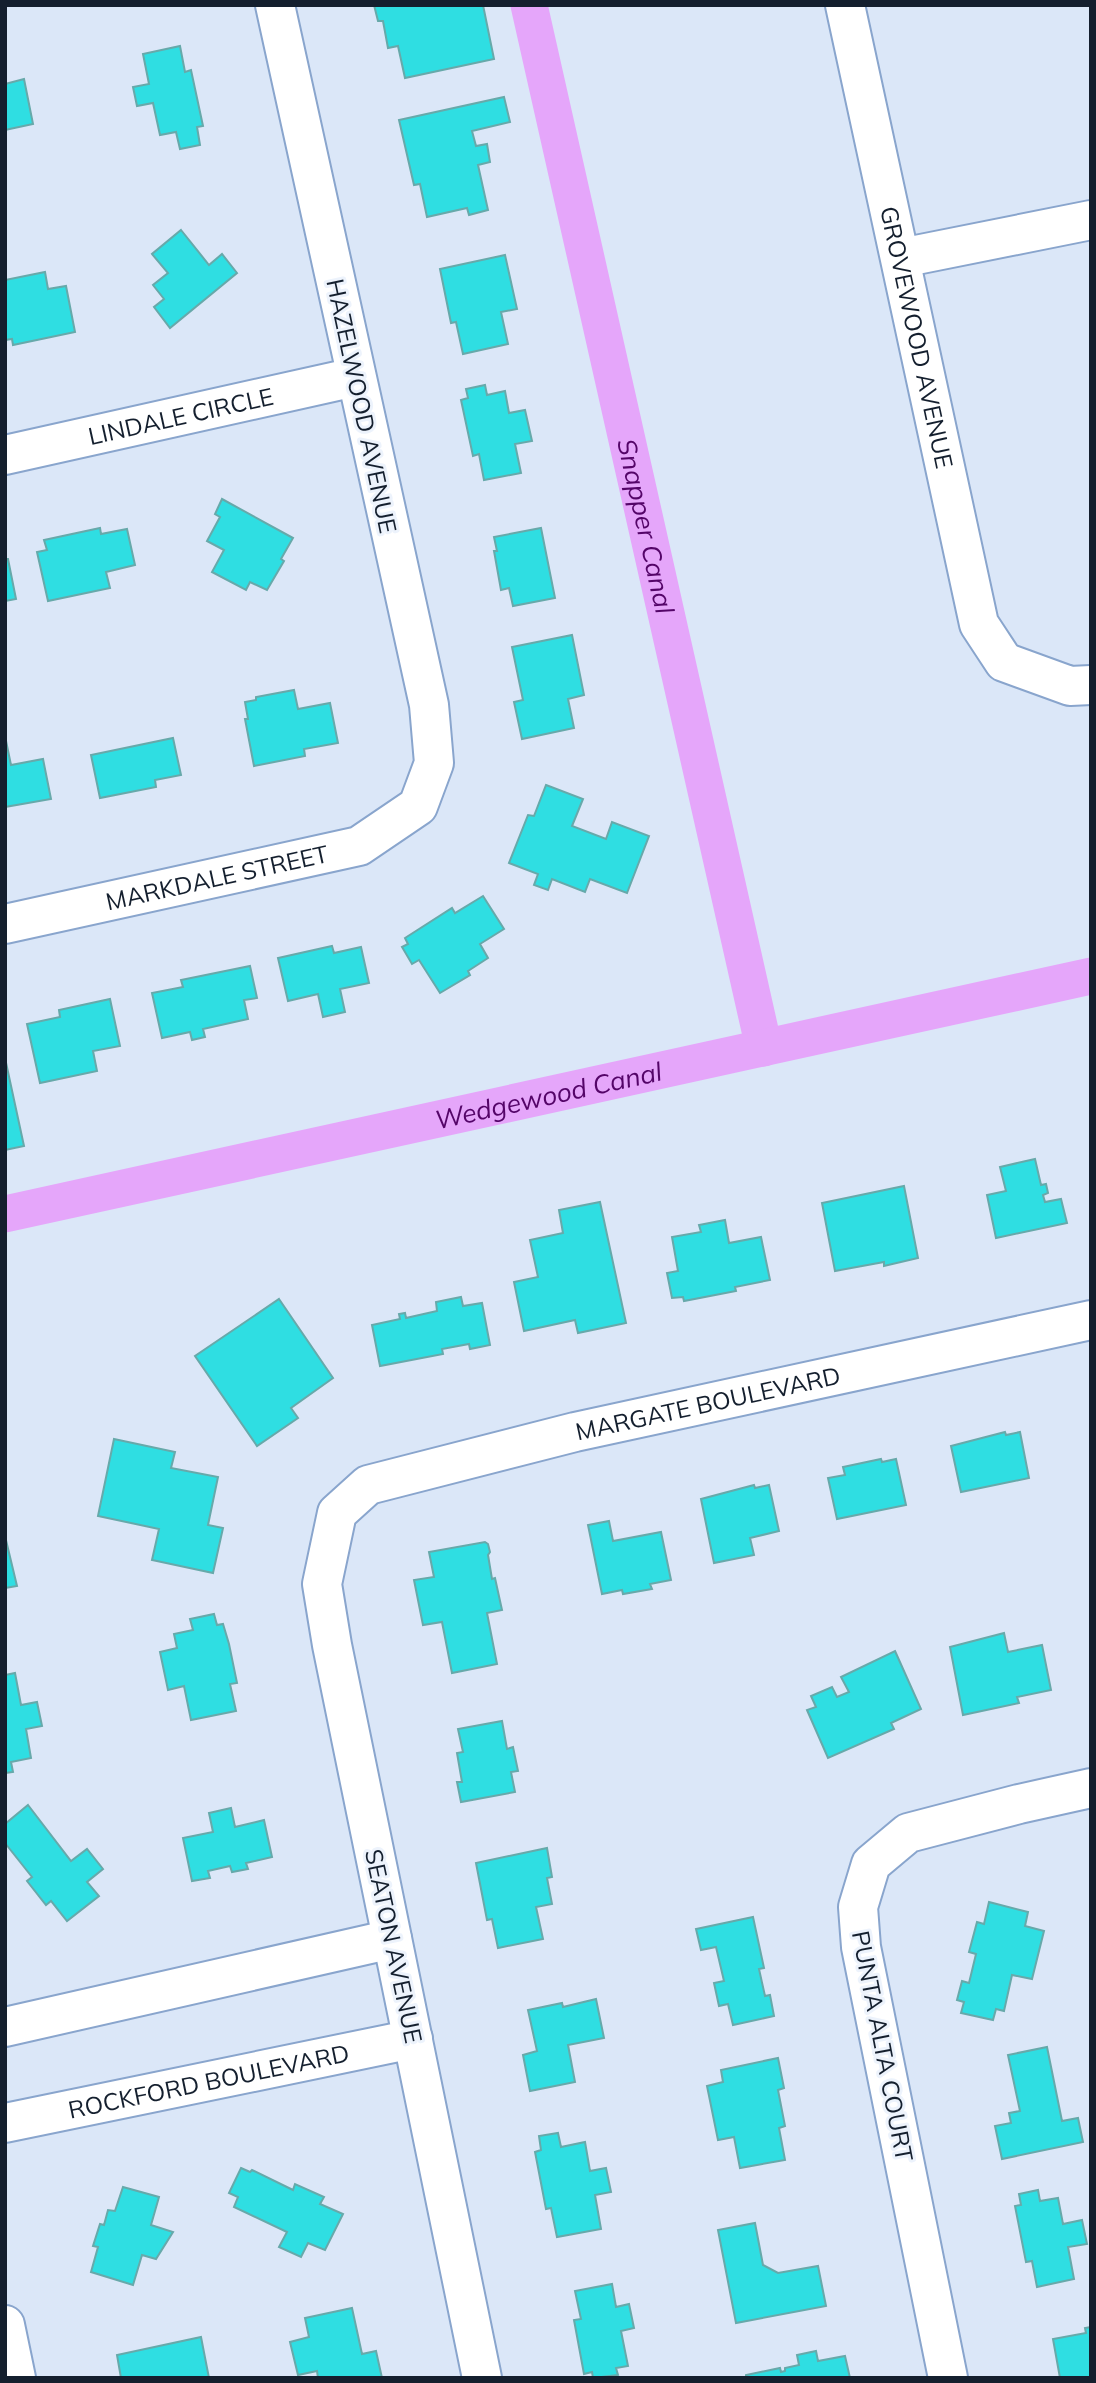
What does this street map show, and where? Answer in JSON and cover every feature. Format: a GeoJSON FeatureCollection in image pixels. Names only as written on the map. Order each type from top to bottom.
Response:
{"type":"FeatureCollection","features":[{"type":"Feature","properties":{"kind":"street","name":"HAZELWOOD AVENUE"},"geometry":{"type":"LineString","coordinates":[[275,5],[429,705],[433,763],[418,806]]}},
{"type":"Feature","properties":{"kind":"street","name":"GROVEWOOD AVENUE"},"geometry":{"type":"LineString","coordinates":[[845,5],[979,624],[1004,662],[1070,686],[1091,685]]}},
{"type":"Feature","properties":{"kind":"street"},"geometry":{"type":"LineString","coordinates":[[901,258],[1091,220]]}},
{"type":"Feature","properties":{"kind":"street","name":"LINDALE CIRCLE"},"geometry":{"type":"LineString","coordinates":[[5,455],[355,377]]}},
{"type":"Feature","properties":{"kind":"street","name":"MARKDALE STREET"},"geometry":{"type":"LineString","coordinates":[[5,924],[359,846],[418,806]]}},
{"type":"Feature","properties":{"kind":"street","name":"MARGATE BOULEVARD"},"geometry":{"type":"LineString","coordinates":[[337,1513],[368,1485],[406,1475],[575,1432],[1091,1320]]}},
{"type":"Feature","properties":{"kind":"street","name":"SEATON AVENUE"},"geometry":{"type":"LineString","coordinates":[[337,1513],[322,1584],[482,2378]]}},
{"type":"Feature","properties":{"kind":"street","name":"PUNTA ALTA COURT"},"geometry":{"type":"LineString","coordinates":[[948,2378],[861,1947],[858,1907],[871,1864],[908,1833],[1091,1788]]}},
{"type":"Feature","properties":{"kind":"street"},"geometry":{"type":"LineString","coordinates":[[5,2027],[392,1939]]}},
{"type":"Feature","properties":{"kind":"street","name":"ROCKFORD BOULEVARD"},"geometry":{"type":"LineString","coordinates":[[5,2123],[413,2039]]}},
{"type":"Feature","properties":{"kind":"street"},"geometry":{"type":"LineString","coordinates":[[5,2325],[16,2378]]}},
{"type":"Feature","properties":{"kind":"building"},"geometry":{"type":"Polygon","coordinates":[[[374,5],[483,5],[494,59],[405,78],[398,46],[388,48],[383,21],[378,21],[374,5]]]}},
{"type":"Feature","properties":{"kind":"building"},"geometry":{"type":"Polygon","coordinates":[[[180,46],[185,72],[191,70],[203,126],[197,127],[200,145],[180,149],[176,132],[160,135],[153,103],[137,106],[133,87],[149,84],[143,54],[180,46]]]}},
{"type":"Feature","properties":{"kind":"building"},"geometry":{"type":"Polygon","coordinates":[[[24,79],[33,124],[5,130],[5,84],[24,79]]]}},
{"type":"Feature","properties":{"kind":"building"},"geometry":{"type":"Polygon","coordinates":[[[504,97],[510,122],[472,131],[476,146],[487,144],[490,162],[478,165],[488,210],[469,215],[467,208],[427,217],[420,184],[414,185],[399,120],[504,97]]]}},
{"type":"Feature","properties":{"kind":"building"},"geometry":{"type":"Polygon","coordinates":[[[181,230],[209,265],[222,254],[237,273],[170,328],[154,307],[164,299],[153,285],[168,273],[152,254],[181,230]]]}},
{"type":"Feature","properties":{"kind":"building"},"geometry":{"type":"Polygon","coordinates":[[[505,255],[517,309],[501,312],[508,344],[463,354],[456,322],[451,323],[440,269],[505,255]]]}},
{"type":"Feature","properties":{"kind":"building"},"geometry":{"type":"Polygon","coordinates":[[[45,272],[48,289],[66,286],[75,332],[13,345],[12,339],[5,340],[5,280],[45,272]]]}},
{"type":"Feature","properties":{"kind":"building"},"geometry":{"type":"Polygon","coordinates":[[[485,385],[487,395],[505,391],[509,413],[525,410],[532,441],[515,444],[521,473],[484,480],[479,454],[473,456],[461,400],[468,398],[466,389],[485,385]]]}},
{"type":"Feature","properties":{"kind":"building"},"geometry":{"type":"Polygon","coordinates":[[[222,499],[293,538],[281,559],[284,561],[267,590],[250,582],[246,590],[212,572],[224,550],[207,541],[220,517],[215,514],[222,499]]]}},
{"type":"Feature","properties":{"kind":"building"},"geometry":{"type":"Polygon","coordinates":[[[100,528],[101,534],[127,529],[135,565],[106,572],[110,588],[48,601],[37,552],[47,550],[44,540],[100,528]]]}},
{"type":"Feature","properties":{"kind":"building"},"geometry":{"type":"Polygon","coordinates":[[[541,528],[555,598],[513,606],[509,588],[501,590],[494,537],[541,528]]]}},
{"type":"Feature","properties":{"kind":"building"},"geometry":{"type":"Polygon","coordinates":[[[5,559],[8,559],[16,599],[5,601],[5,559]]]}},
{"type":"Feature","properties":{"kind":"building"},"geometry":{"type":"Polygon","coordinates":[[[572,635],[584,695],[568,699],[574,728],[522,739],[514,702],[523,700],[512,647],[572,635]]]}},
{"type":"Feature","properties":{"kind":"building"},"geometry":{"type":"Polygon","coordinates":[[[294,690],[298,709],[330,703],[338,743],[304,749],[305,756],[254,766],[245,719],[248,719],[245,702],[256,700],[256,697],[294,690]]]}},
{"type":"Feature","properties":{"kind":"building"},"geometry":{"type":"Polygon","coordinates":[[[5,736],[11,765],[43,759],[51,799],[5,807],[5,736]]]}},
{"type":"Feature","properties":{"kind":"building"},"geometry":{"type":"Polygon","coordinates":[[[173,738],[181,775],[155,780],[156,787],[100,798],[91,755],[173,738]]]}},
{"type":"Feature","properties":{"kind":"building"},"geometry":{"type":"Polygon","coordinates":[[[546,785],[583,799],[572,826],[606,839],[612,822],[649,836],[627,893],[590,879],[585,892],[552,879],[548,890],[534,885],[538,874],[509,863],[528,815],[534,816],[546,785]]]}},
{"type":"Feature","properties":{"kind":"building"},"geometry":{"type":"Polygon","coordinates":[[[483,896],[504,929],[480,944],[488,958],[468,971],[470,975],[440,993],[419,960],[412,964],[402,947],[408,944],[405,938],[452,908],[455,913],[483,896]]]}},
{"type":"Feature","properties":{"kind":"building"},"geometry":{"type":"Polygon","coordinates":[[[332,946],[334,953],[361,947],[369,983],[340,989],[345,1012],[323,1017],[318,994],[288,1001],[278,958],[332,946]]]}},
{"type":"Feature","properties":{"kind":"building"},"geometry":{"type":"Polygon","coordinates":[[[250,966],[257,998],[244,1000],[248,1019],[203,1029],[205,1037],[192,1040],[190,1032],[162,1038],[152,993],[183,987],[181,980],[250,966]]]}},
{"type":"Feature","properties":{"kind":"building"},"geometry":{"type":"Polygon","coordinates":[[[110,999],[120,1046],[93,1051],[97,1071],[40,1083],[27,1024],[60,1017],[59,1010],[110,999]]]}},
{"type":"Feature","properties":{"kind":"building"},"geometry":{"type":"Polygon","coordinates":[[[5,1058],[24,1146],[5,1150],[5,1058]]]}},
{"type":"Feature","properties":{"kind":"building"},"geometry":{"type":"Polygon","coordinates":[[[1035,1159],[1041,1185],[1046,1184],[1048,1193],[1043,1195],[1045,1202],[1061,1199],[1067,1223],[996,1238],[987,1195],[1006,1191],[1000,1167],[1035,1159]]]}},
{"type":"Feature","properties":{"kind":"building"},"geometry":{"type":"Polygon","coordinates":[[[904,1186],[918,1258],[884,1266],[884,1262],[835,1271],[822,1203],[904,1186]]]}},
{"type":"Feature","properties":{"kind":"building"},"geometry":{"type":"Polygon","coordinates":[[[600,1202],[626,1323],[578,1333],[575,1320],[524,1331],[514,1282],[538,1277],[530,1240],[563,1233],[559,1210],[600,1202]]]}},
{"type":"Feature","properties":{"kind":"building"},"geometry":{"type":"Polygon","coordinates":[[[725,1220],[729,1243],[761,1237],[770,1280],[735,1287],[736,1291],[684,1301],[683,1297],[672,1298],[667,1273],[678,1271],[672,1237],[701,1232],[699,1225],[725,1220]]]}},
{"type":"Feature","properties":{"kind":"building"},"geometry":{"type":"Polygon","coordinates":[[[461,1297],[463,1306],[482,1303],[490,1345],[470,1349],[469,1344],[442,1349],[443,1354],[380,1366],[372,1325],[400,1319],[399,1314],[405,1313],[406,1318],[437,1311],[436,1302],[461,1297]]]}},
{"type":"Feature","properties":{"kind":"building"},"geometry":{"type":"Polygon","coordinates":[[[279,1299],[333,1378],[291,1408],[298,1418],[257,1446],[195,1356],[279,1299]]]}},
{"type":"Feature","properties":{"kind":"building"},"geometry":{"type":"Polygon","coordinates":[[[1005,1432],[1006,1435],[1020,1432],[1029,1478],[961,1492],[951,1446],[1005,1432]]]}},
{"type":"Feature","properties":{"kind":"building"},"geometry":{"type":"Polygon","coordinates":[[[114,1439],[175,1452],[171,1468],[218,1477],[208,1525],[223,1528],[213,1573],[152,1560],[159,1529],[98,1516],[114,1439]]]}},
{"type":"Feature","properties":{"kind":"building"},"geometry":{"type":"Polygon","coordinates":[[[881,1459],[882,1462],[896,1459],[906,1505],[837,1519],[828,1478],[845,1475],[843,1467],[881,1459]]]}},
{"type":"Feature","properties":{"kind":"building"},"geometry":{"type":"Polygon","coordinates":[[[754,1485],[755,1488],[769,1485],[779,1531],[750,1538],[754,1555],[714,1563],[701,1499],[754,1485]]]}},
{"type":"Feature","properties":{"kind":"building"},"geometry":{"type":"Polygon","coordinates":[[[609,1521],[613,1541],[661,1532],[671,1580],[650,1584],[652,1589],[602,1594],[588,1525],[609,1521]]]}},
{"type":"Feature","properties":{"kind":"building"},"geometry":{"type":"Polygon","coordinates":[[[5,1536],[17,1586],[5,1588],[5,1536]]]}},
{"type":"Feature","properties":{"kind":"building"},"geometry":{"type":"Polygon","coordinates":[[[485,1542],[490,1552],[488,1555],[492,1579],[495,1578],[502,1610],[487,1613],[497,1664],[452,1673],[442,1622],[423,1625],[414,1580],[434,1577],[429,1552],[485,1542]]]}},
{"type":"Feature","properties":{"kind":"building"},"geometry":{"type":"Polygon","coordinates":[[[214,1614],[217,1625],[223,1624],[229,1644],[237,1683],[230,1684],[236,1711],[191,1720],[184,1686],[168,1690],[160,1652],[177,1648],[174,1634],[193,1630],[190,1619],[214,1614]]]}},
{"type":"Feature","properties":{"kind":"building"},"geometry":{"type":"Polygon","coordinates":[[[1004,1633],[1008,1652],[1042,1645],[1051,1690],[1017,1697],[1019,1703],[963,1715],[950,1647],[1004,1633]]]}},
{"type":"Feature","properties":{"kind":"building"},"geometry":{"type":"Polygon","coordinates":[[[895,1651],[921,1709],[891,1723],[894,1729],[828,1758],[807,1710],[816,1707],[811,1696],[832,1687],[837,1697],[849,1692],[841,1677],[895,1651]]]}},
{"type":"Feature","properties":{"kind":"building"},"geometry":{"type":"Polygon","coordinates":[[[15,1673],[21,1705],[37,1702],[42,1726],[26,1729],[31,1758],[11,1762],[13,1772],[5,1773],[5,1675],[15,1673]]]}},
{"type":"Feature","properties":{"kind":"building"},"geometry":{"type":"Polygon","coordinates":[[[502,1721],[507,1749],[513,1747],[518,1771],[511,1772],[515,1792],[461,1802],[457,1782],[462,1782],[457,1753],[463,1752],[458,1729],[502,1721]]]}},
{"type":"Feature","properties":{"kind":"building"},"geometry":{"type":"Polygon","coordinates":[[[28,1805],[71,1861],[87,1849],[103,1869],[87,1882],[99,1896],[67,1921],[51,1901],[46,1905],[27,1881],[32,1877],[5,1843],[5,1824],[28,1805]]]}},
{"type":"Feature","properties":{"kind":"building"},"geometry":{"type":"Polygon","coordinates":[[[231,1808],[235,1827],[264,1820],[272,1857],[246,1863],[248,1869],[232,1872],[230,1866],[208,1871],[210,1878],[192,1881],[183,1838],[213,1832],[209,1813],[231,1808]]]}},
{"type":"Feature","properties":{"kind":"building"},"geometry":{"type":"Polygon","coordinates":[[[547,1848],[552,1877],[547,1878],[552,1904],[536,1907],[543,1939],[498,1948],[492,1919],[487,1920],[476,1863],[547,1848]]]}},
{"type":"Feature","properties":{"kind":"building"},"geometry":{"type":"Polygon","coordinates":[[[989,1902],[1028,1912],[1025,1926],[1044,1931],[1032,1979],[1012,1975],[1004,2011],[996,2009],[993,2020],[961,2013],[964,2002],[957,2000],[962,1981],[969,1983],[976,1954],[969,1952],[977,1922],[984,1924],[989,1902]]]}},
{"type":"Feature","properties":{"kind":"building"},"geometry":{"type":"Polygon","coordinates":[[[753,1917],[764,1968],[759,1969],[765,1996],[770,1995],[774,2016],[733,2025],[728,2004],[719,2006],[714,1983],[724,1981],[716,1947],[701,1950],[696,1929],[753,1917]]]}},
{"type":"Feature","properties":{"kind":"building"},"geometry":{"type":"Polygon","coordinates":[[[596,1999],[604,2038],[568,2045],[575,2082],[530,2091],[523,2055],[537,2051],[528,2010],[562,2003],[563,2007],[596,1999]]]}},
{"type":"Feature","properties":{"kind":"building"},"geometry":{"type":"Polygon","coordinates":[[[1047,2047],[1062,2121],[1078,2118],[1083,2142],[1002,2159],[995,2126],[1011,2123],[1009,2113],[1020,2111],[1008,2055],[1047,2047]]]}},
{"type":"Feature","properties":{"kind":"building"},"geometry":{"type":"Polygon","coordinates":[[[778,2058],[784,2088],[778,2090],[785,2126],[779,2128],[785,2160],[740,2168],[734,2137],[718,2140],[707,2086],[723,2082],[721,2070],[778,2058]]]}},
{"type":"Feature","properties":{"kind":"building"},"geometry":{"type":"Polygon","coordinates":[[[558,2133],[561,2147],[585,2142],[590,2171],[606,2168],[611,2192],[595,2195],[601,2229],[557,2237],[551,2208],[546,2209],[535,2152],[541,2150],[539,2136],[558,2133]]]}},
{"type":"Feature","properties":{"kind":"building"},"geometry":{"type":"Polygon","coordinates":[[[241,2168],[250,2172],[252,2170],[293,2190],[295,2184],[324,2197],[320,2204],[343,2214],[325,2250],[308,2243],[301,2257],[279,2247],[287,2232],[234,2207],[238,2197],[229,2193],[241,2168]]]}},
{"type":"Feature","properties":{"kind":"building"},"geometry":{"type":"Polygon","coordinates":[[[123,2187],[159,2197],[151,2225],[173,2232],[156,2259],[142,2255],[133,2285],[91,2272],[98,2247],[93,2246],[100,2224],[104,2225],[108,2210],[115,2211],[123,2187]]]}},
{"type":"Feature","properties":{"kind":"building"},"geometry":{"type":"Polygon","coordinates":[[[1038,2190],[1040,2201],[1058,2198],[1063,2224],[1082,2220],[1087,2244],[1068,2247],[1074,2279],[1037,2287],[1032,2261],[1026,2262],[1015,2206],[1021,2205],[1019,2194],[1038,2190]]]}},
{"type":"Feature","properties":{"kind":"building"},"geometry":{"type":"Polygon","coordinates":[[[755,2223],[763,2265],[778,2273],[818,2266],[826,2306],[736,2323],[718,2230],[755,2223]]]}},
{"type":"Feature","properties":{"kind":"building"},"geometry":{"type":"Polygon","coordinates":[[[612,2284],[616,2307],[629,2304],[634,2328],[621,2331],[628,2366],[616,2368],[618,2375],[593,2378],[592,2372],[584,2374],[574,2320],[581,2319],[575,2291],[612,2284]]]}},
{"type":"Feature","properties":{"kind":"building"},"geometry":{"type":"Polygon","coordinates":[[[352,2308],[362,2354],[376,2351],[382,2378],[318,2378],[317,2371],[298,2375],[290,2342],[309,2337],[305,2318],[352,2308]]]}},
{"type":"Feature","properties":{"kind":"building"},"geometry":{"type":"Polygon","coordinates":[[[1091,2327],[1091,2378],[1060,2378],[1053,2339],[1086,2333],[1085,2328],[1091,2327]]]}},
{"type":"Feature","properties":{"kind":"building"},"geometry":{"type":"Polygon","coordinates":[[[201,2337],[209,2378],[121,2378],[117,2355],[201,2337]]]}},
{"type":"Feature","properties":{"kind":"building"},"geometry":{"type":"Polygon","coordinates":[[[816,2351],[818,2361],[845,2356],[850,2378],[746,2378],[746,2375],[780,2368],[781,2372],[785,2371],[785,2368],[799,2365],[797,2355],[816,2351]]]}},
{"type":"Feature","properties":{"kind":"waterway","name":"Snapper Canal"},"geometry":{"type":"LineString","coordinates":[[529,5],[764,1048]]}},
{"type":"Feature","properties":{"kind":"waterway","name":"Wedgewood Canal"},"geometry":{"type":"LineString","coordinates":[[5,1214],[1091,976]]}}]}
